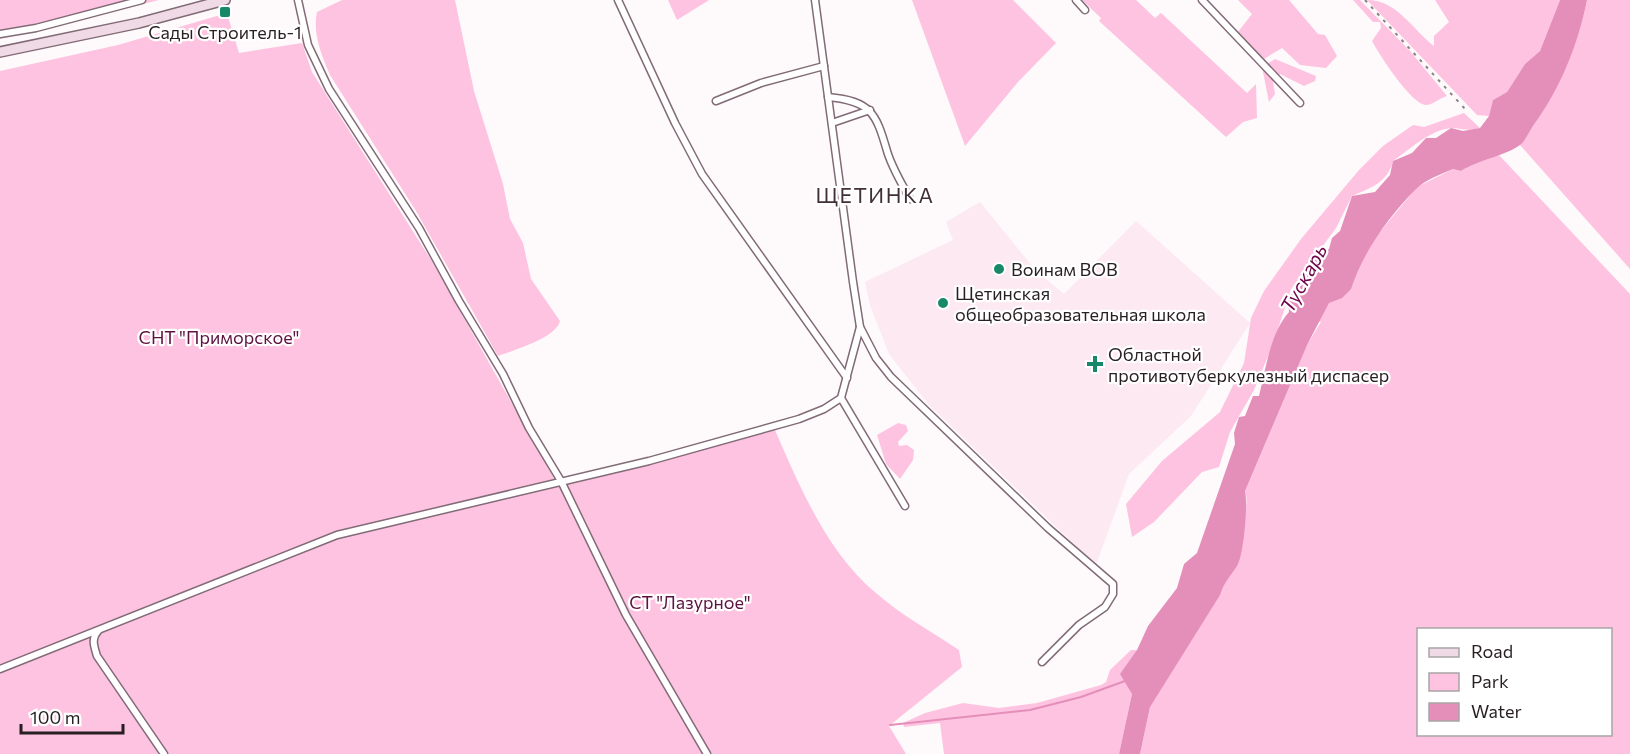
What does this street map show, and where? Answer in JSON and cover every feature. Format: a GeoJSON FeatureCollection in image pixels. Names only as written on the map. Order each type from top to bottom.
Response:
{"type":"FeatureCollection","features":[{"type":"Feature","properties":{"kind":"main road"},"geometry":{"type":"LineString","coordinates":[[0,52],[139,22],[225,0]]}},
{"type":"Feature","properties":{"kind":"street"},"geometry":{"type":"LineString","coordinates":[[0,34],[142,0]]}},
{"type":"Feature","properties":{"kind":"street"},"geometry":{"type":"LineString","coordinates":[[298,0],[308,45],[329,89],[419,228],[503,374],[529,428],[561,481],[626,615],[707,754]]}},
{"type":"Feature","properties":{"kind":"street"},"geometry":{"type":"LineString","coordinates":[[618,0],[675,123],[702,174],[817,340],[847,378]]}},
{"type":"Feature","properties":{"kind":"street"},"geometry":{"type":"LineString","coordinates":[[815,0],[860,327],[876,358],[908,395],[1048,528],[1113,584],[1113,594],[1105,607],[1078,625],[1042,662]]}},
{"type":"Feature","properties":{"kind":"street"},"geometry":{"type":"LineString","coordinates":[[1076,0],[1085,10]]}},
{"type":"Feature","properties":{"kind":"street"},"geometry":{"type":"LineString","coordinates":[[1202,0],[1300,103]]}},
{"type":"Feature","properties":{"kind":"street"},"geometry":{"type":"LineString","coordinates":[[716,101],[761,83],[824,66]]}},
{"type":"Feature","properties":{"kind":"street"},"geometry":{"type":"LineString","coordinates":[[828,97],[860,102],[870,110],[882,131],[888,153],[910,199]]}},
{"type":"Feature","properties":{"kind":"street"},"geometry":{"type":"LineString","coordinates":[[832,123],[870,110]]}},
{"type":"Feature","properties":{"kind":"street"},"geometry":{"type":"LineString","coordinates":[[0,669],[337,535],[649,461],[799,419],[824,409],[841,398],[860,327]]}},
{"type":"Feature","properties":{"kind":"street"},"geometry":{"type":"LineString","coordinates":[[841,398],[905,506]]}},
{"type":"Feature","properties":{"kind":"street"},"geometry":{"type":"LineString","coordinates":[[98,630],[94,636],[93,645],[97,656],[164,754]]}},
{"type":"Feature","properties":{"kind":"shaded area","name":"Областной противотуберкулезный диспасер"},"geometry":{"type":"Polygon","coordinates":[[[980,202],[1037,272],[1064,294],[1136,221],[1250,323],[1191,416],[1129,474],[1096,565],[929,405],[889,354],[870,305],[865,282],[953,240],[946,222],[980,202]]]}},
{"type":"Feature","properties":{"kind":"green space"},"geometry":{"type":"Polygon","coordinates":[[[0,0],[159,0],[0,39],[0,0]]]}},
{"type":"Feature","properties":{"kind":"green space"},"geometry":{"type":"Polygon","coordinates":[[[342,0],[455,0],[474,91],[503,184],[510,219],[523,243],[531,279],[560,321],[551,333],[543,338],[498,356],[416,211],[330,75],[317,36],[317,12],[342,0]]]}},
{"type":"Feature","properties":{"kind":"green space"},"geometry":{"type":"Polygon","coordinates":[[[668,0],[709,0],[677,20],[668,0]]]}},
{"type":"Feature","properties":{"kind":"green space"},"geometry":{"type":"Polygon","coordinates":[[[912,0],[1013,0],[1056,43],[1018,82],[965,146],[912,0]]]}},
{"type":"Feature","properties":{"kind":"green space"},"geometry":{"type":"Polygon","coordinates":[[[1082,0],[1136,0],[1155,18],[1161,13],[1247,93],[1256,84],[1257,118],[1243,122],[1226,137],[1099,21],[1101,18],[1082,0]]]}},
{"type":"Feature","properties":{"kind":"green space"},"geometry":{"type":"Polygon","coordinates":[[[1238,0],[1289,0],[1318,34],[1325,35],[1337,56],[1326,68],[1300,65],[1282,48],[1264,59],[1238,32],[1252,14],[1238,0]]]}},
{"type":"Feature","properties":{"kind":"green space"},"geometry":{"type":"Polygon","coordinates":[[[1353,0],[1360,0],[1410,51],[1447,96],[1426,105],[1404,88],[1372,41],[1381,28],[1380,22],[1373,22],[1353,0]]]}},
{"type":"Feature","properties":{"kind":"green space"},"geometry":{"type":"Polygon","coordinates":[[[1367,0],[1378,1],[1396,10],[1434,46],[1434,36],[1449,22],[1435,0],[1560,0],[1540,51],[1525,64],[1507,92],[1493,100],[1489,116],[1477,115],[1367,0]]]}},
{"type":"Feature","properties":{"kind":"green space"},"geometry":{"type":"Polygon","coordinates":[[[1587,0],[1630,0],[1630,269],[1520,145],[1561,76],[1576,39],[1587,0]]]}},
{"type":"Feature","properties":{"kind":"green space"},"geometry":{"type":"Polygon","coordinates":[[[227,13],[239,53],[302,43],[312,72],[433,263],[555,480],[719,440],[772,423],[815,514],[842,557],[858,576],[886,601],[959,650],[962,667],[889,726],[906,754],[0,754],[0,71],[118,45],[227,13]]]}},
{"type":"Feature","properties":{"kind":"green space"},"geometry":{"type":"Polygon","coordinates":[[[1275,59],[1316,76],[1315,81],[1304,86],[1280,74],[1273,82],[1275,94],[1269,102],[1262,67],[1275,59]]]}},
{"type":"Feature","properties":{"kind":"green space"},"geometry":{"type":"Polygon","coordinates":[[[1464,113],[1480,128],[1444,129],[1428,136],[1393,161],[1387,174],[1378,183],[1352,196],[1336,228],[1291,289],[1273,344],[1254,390],[1230,432],[1219,467],[1202,472],[1154,522],[1132,537],[1126,504],[1162,461],[1220,412],[1244,363],[1251,318],[1264,291],[1301,239],[1359,170],[1383,146],[1413,125],[1424,127],[1464,113]]]}},
{"type":"Feature","properties":{"kind":"green space"},"geometry":{"type":"Polygon","coordinates":[[[1498,154],[1630,294],[1630,754],[1140,754],[1150,707],[1149,689],[1239,558],[1246,503],[1245,491],[1308,343],[1321,322],[1308,319],[1417,187],[1453,169],[1461,171],[1478,161],[1498,154]]]}},
{"type":"Feature","properties":{"kind":"green space"},"geometry":{"type":"Polygon","coordinates":[[[898,423],[906,425],[908,431],[898,442],[899,446],[907,445],[914,450],[913,460],[900,479],[886,464],[877,435],[898,423]]]}},
{"type":"Feature","properties":{"kind":"green space"},"geometry":{"type":"Polygon","coordinates":[[[1131,650],[1137,650],[1132,694],[1119,754],[944,754],[940,723],[904,727],[903,723],[925,713],[963,703],[999,708],[1037,703],[1101,685],[1106,682],[1110,670],[1131,650]]]}},
{"type":"Feature","properties":{"kind":"water","name":"Тускарь"},"geometry":{"type":"Polygon","coordinates":[[[1560,0],[1587,0],[1579,33],[1560,82],[1524,141],[1508,152],[1461,171],[1453,169],[1420,186],[1396,211],[1378,235],[1362,262],[1351,289],[1342,298],[1329,303],[1308,343],[1245,491],[1245,529],[1237,566],[1150,707],[1140,754],[1119,754],[1132,694],[1120,674],[1137,650],[1148,626],[1177,588],[1184,564],[1197,553],[1235,444],[1234,433],[1239,417],[1245,416],[1253,396],[1259,396],[1273,341],[1277,330],[1289,312],[1288,300],[1319,254],[1329,249],[1332,238],[1340,231],[1352,196],[1375,192],[1390,175],[1393,161],[1412,153],[1426,138],[1436,138],[1451,128],[1463,131],[1480,128],[1489,116],[1493,100],[1507,92],[1525,64],[1540,51],[1560,0]]]}},
{"type":"Feature","properties":{"kind":"waterway"},"geometry":{"type":"LineString","coordinates":[[890,725],[1030,710],[1081,697],[1125,681]]}},
{"type":"Feature","properties":{"kind":"railway"},"geometry":{"type":"LineString","coordinates":[[1365,0],[1466,110]]}},
{"type":"Feature","properties":{"kind":"place","name":"Сады Строитель-1"},"geometry":{"type":"Point","coordinates":[225,12]}},
{"type":"Feature","properties":{"kind":"place","name":"Воинам ВОВ"},"geometry":{"type":"Point","coordinates":[999,269]}},
{"type":"Feature","properties":{"kind":"place","name":"Щетинская общеобразовательная школа"},"geometry":{"type":"Point","coordinates":[943,303]}},
{"type":"Feature","properties":{"kind":"place","name":"Областной противотуберкулезный диспасер"},"geometry":{"type":"Point","coordinates":[1095,364]}},
{"type":"Feature","properties":{"kind":"district","name":"ЩЕТИНКА"},"geometry":{"type":"Point","coordinates":[875,194]}},
{"type":"Feature","properties":{"kind":"park label","name":"СНТ \"Приморское\""},"geometry":{"type":"Point","coordinates":[219,337]}},
{"type":"Feature","properties":{"kind":"park label","name":"СТ \"Лазурное\""},"geometry":{"type":"Point","coordinates":[690,602]}}]}
